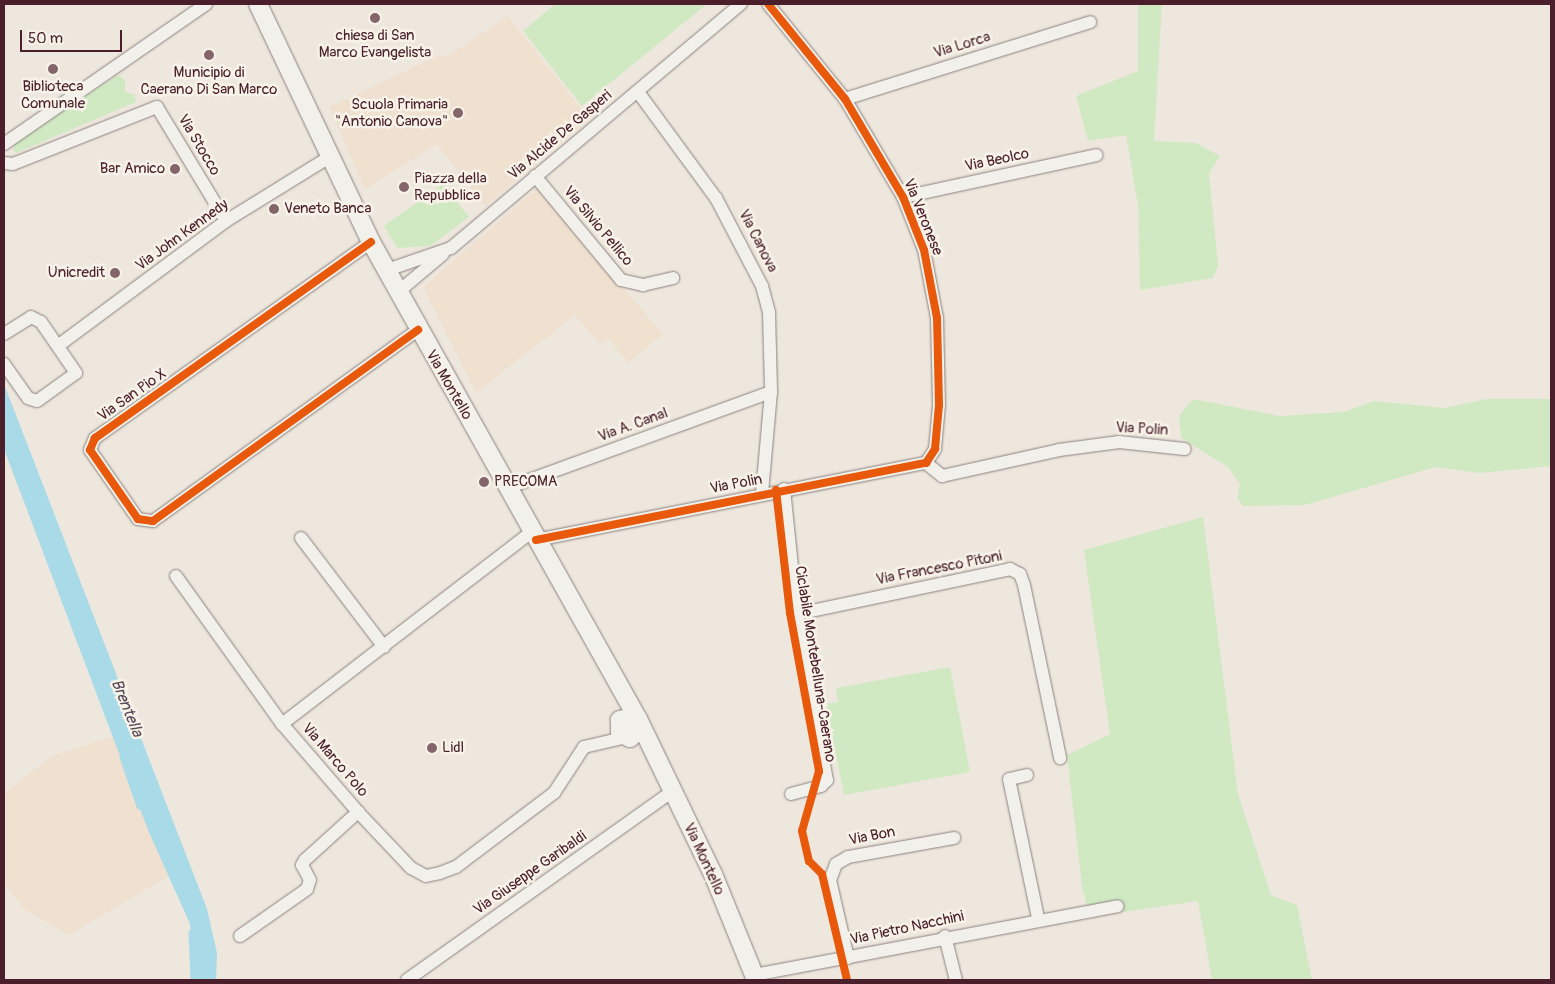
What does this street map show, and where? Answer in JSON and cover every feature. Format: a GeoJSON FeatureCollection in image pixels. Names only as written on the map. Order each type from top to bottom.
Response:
{"type":"FeatureCollection","features":[{"type":"Feature","properties":{"kind":"main road","name":"Via Montello"},"geometry":{"type":"LineString","coordinates":[[258,4],[328,158],[371,242],[533,536],[630,726],[672,792],[755,978]]}},
{"type":"Feature","properties":{"kind":"street"},"geometry":{"type":"LineString","coordinates":[[4,144],[206,4]]}},
{"type":"Feature","properties":{"kind":"street","name":"Via Alcide De Gasperi"},"geometry":{"type":"LineString","coordinates":[[387,270],[451,248],[741,4]]}},
{"type":"Feature","properties":{"kind":"street","name":"Via Veronese"},"geometry":{"type":"LineString","coordinates":[[768,4],[845,98],[903,197],[933,284],[939,405],[935,449],[926,463]]}},
{"type":"Feature","properties":{"kind":"street","name":"Via Lorca"},"geometry":{"type":"LineString","coordinates":[[845,98],[1090,22]]}},
{"type":"Feature","properties":{"kind":"street","name":"Via Canova"},"geometry":{"type":"LineString","coordinates":[[638,92],[716,198],[750,254],[768,313],[771,392],[762,492]]}},
{"type":"Feature","properties":{"kind":"street","name":"Via Stocco"},"geometry":{"type":"LineString","coordinates":[[4,163],[13,164],[133,114],[157,107],[226,222]]}},
{"type":"Feature","properties":{"kind":"street","name":"Via Beolco"},"geometry":{"type":"LineString","coordinates":[[903,197],[1097,155]]}},
{"type":"Feature","properties":{"kind":"street","name":"Via John Kennedy"},"geometry":{"type":"LineString","coordinates":[[59,346],[226,222],[328,158]]}},
{"type":"Feature","properties":{"kind":"street","name":"Via Silvio Pellico"},"geometry":{"type":"LineString","coordinates":[[535,176],[621,280],[643,285],[673,278]]}},
{"type":"Feature","properties":{"kind":"street","name":"Via San Pio X"},"geometry":{"type":"LineString","coordinates":[[371,242],[95,438],[90,450],[138,519],[153,520],[418,330]]}},
{"type":"Feature","properties":{"kind":"street"},"geometry":{"type":"LineString","coordinates":[[398,292],[451,248]]}},
{"type":"Feature","properties":{"kind":"street"},"geometry":{"type":"LineString","coordinates":[[4,334],[31,317],[59,346],[76,373],[37,401],[28,398],[4,364]]}},
{"type":"Feature","properties":{"kind":"street","name":"Via A. Canal"},"geometry":{"type":"LineString","coordinates":[[507,488],[771,392]]}},
{"type":"Feature","properties":{"kind":"street","name":"Via Polin"},"geometry":{"type":"LineString","coordinates":[[533,536],[926,463],[942,476],[1059,450],[1119,442],[1185,449]]}},
{"type":"Feature","properties":{"kind":"street"},"geometry":{"type":"LineString","coordinates":[[784,489],[797,614],[827,780],[821,786],[791,794]]}},
{"type":"Feature","properties":{"kind":"street","name":"Via Marco Polo"},"geometry":{"type":"LineString","coordinates":[[282,724],[533,536]]}},
{"type":"Feature","properties":{"kind":"street"},"geometry":{"type":"LineString","coordinates":[[301,538],[384,647]]}},
{"type":"Feature","properties":{"kind":"street","name":"Via Francesco Pitoni"},"geometry":{"type":"LineString","coordinates":[[797,614],[1010,569],[1020,574],[1024,585],[1060,758]]}},
{"type":"Feature","properties":{"kind":"street","name":"Via Marco Polo"},"geometry":{"type":"LineString","coordinates":[[176,576],[282,724],[358,812],[305,860],[302,865],[310,880],[307,889],[240,936]]}},
{"type":"Feature","properties":{"kind":"street"},"geometry":{"type":"LineString","coordinates":[[358,812],[411,868],[426,876],[440,873],[456,867],[554,793],[584,747],[630,726]]}},
{"type":"Feature","properties":{"kind":"street"},"geometry":{"type":"LineString","coordinates":[[1027,775],[1008,779],[1038,918]]}},
{"type":"Feature","properties":{"kind":"street","name":"Via Giuseppe Garibaldi"},"geometry":{"type":"LineString","coordinates":[[407,980],[672,792]]}},
{"type":"Feature","properties":{"kind":"street","name":"Via Bon"},"geometry":{"type":"LineString","coordinates":[[848,958],[830,880],[836,864],[848,857],[954,838]]}},
{"type":"Feature","properties":{"kind":"street","name":"Via Pietro Nacchini"},"geometry":{"type":"LineString","coordinates":[[755,978],[945,936],[1038,918],[1118,906]]}},
{"type":"Feature","properties":{"kind":"street"},"geometry":{"type":"LineString","coordinates":[[945,936],[956,980]]}},
{"type":"Feature","properties":{"kind":"shaded area","name":"Scuola Primaria \"Antonio Canova\""},"geometry":{"type":"Polygon","coordinates":[[[508,16],[589,119],[485,206],[437,144],[365,189],[329,107],[442,54],[447,57],[508,16]]]}},
{"type":"Feature","properties":{"kind":"shaded area"},"geometry":{"type":"Polygon","coordinates":[[[538,188],[663,334],[628,363],[608,338],[600,344],[575,315],[476,393],[423,287],[538,188]]]}},
{"type":"Feature","properties":{"kind":"shaded area"},"geometry":{"type":"Polygon","coordinates":[[[114,736],[169,876],[69,935],[24,909],[4,884],[4,793],[52,756],[114,736]]]}},
{"type":"Feature","properties":{"kind":"green space"},"geometry":{"type":"Polygon","coordinates":[[[555,4],[707,4],[582,106],[523,31],[555,4]]]}},
{"type":"Feature","properties":{"kind":"green space"},"geometry":{"type":"Polygon","coordinates":[[[1138,4],[1162,4],[1154,141],[1196,143],[1220,156],[1209,173],[1218,266],[1213,278],[1140,290],[1138,205],[1126,135],[1088,141],[1076,96],[1138,71],[1138,4]]]}},
{"type":"Feature","properties":{"kind":"green space"},"geometry":{"type":"Polygon","coordinates":[[[118,75],[125,80],[125,92],[135,95],[136,102],[16,153],[13,149],[15,142],[118,75]]]}},
{"type":"Feature","properties":{"kind":"green space"},"geometry":{"type":"Polygon","coordinates":[[[443,184],[469,217],[430,246],[397,248],[384,226],[443,184]]]}},
{"type":"Feature","properties":{"kind":"green space"},"geometry":{"type":"Polygon","coordinates":[[[1193,399],[1279,416],[1344,412],[1374,401],[1444,408],[1487,399],[1551,399],[1551,466],[1479,473],[1436,467],[1305,505],[1243,506],[1237,498],[1240,484],[1228,467],[1181,438],[1179,416],[1193,399]]]}},
{"type":"Feature","properties":{"kind":"green space"},"geometry":{"type":"Polygon","coordinates":[[[1203,517],[1238,794],[1271,895],[1297,905],[1312,980],[1212,980],[1198,901],[1090,917],[1082,887],[1067,755],[1110,734],[1084,550],[1203,517]]]}},
{"type":"Feature","properties":{"kind":"green space"},"geometry":{"type":"Polygon","coordinates":[[[950,667],[970,772],[844,795],[826,704],[838,702],[836,688],[950,667]]]}},
{"type":"Feature","properties":{"kind":"water","name":"Brentella"},"geometry":{"type":"Polygon","coordinates":[[[4,384],[207,909],[217,953],[216,980],[193,980],[190,924],[148,830],[4,449],[4,384]]]}},
{"type":"Feature","properties":{"kind":"waterway"},"geometry":{"type":"LineString","coordinates":[[122,757],[139,806]]}},
{"type":"Feature","properties":{"kind":"waterway"},"geometry":{"type":"LineString","coordinates":[[191,932],[193,980]]}},
{"type":"Feature","properties":{"kind":"cycle path"},"geometry":{"type":"LineString","coordinates":[[536,540],[926,463],[935,449],[939,405],[937,318],[924,250],[903,197],[845,99],[768,4]]}},
{"type":"Feature","properties":{"kind":"cycle path"},"geometry":{"type":"LineString","coordinates":[[371,242],[95,438],[90,450],[138,519],[153,521],[418,330]]}},
{"type":"Feature","properties":{"kind":"cycle path","name":"Ciclabile Montebelluna-Caerano"},"geometry":{"type":"LineString","coordinates":[[776,490],[790,613],[819,771],[802,831],[809,861],[822,874],[847,980]]}},
{"type":"Feature","properties":{"kind":"place","name":"chiesa di San Marco Evangelista"},"geometry":{"type":"Point","coordinates":[375,18]}},
{"type":"Feature","properties":{"kind":"place","name":"Municipio di Caerano Di San Marco"},"geometry":{"type":"Point","coordinates":[209,55]}},
{"type":"Feature","properties":{"kind":"place","name":"Biblioteca Comunale"},"geometry":{"type":"Point","coordinates":[53,69]}},
{"type":"Feature","properties":{"kind":"place","name":"Scuola Primaria \"Antonio Canova\""},"geometry":{"type":"Point","coordinates":[458,113]}},
{"type":"Feature","properties":{"kind":"place","name":"Bar Amico"},"geometry":{"type":"Point","coordinates":[175,169]}},
{"type":"Feature","properties":{"kind":"place","name":"Piazza della Repubblica"},"geometry":{"type":"Point","coordinates":[404,187]}},
{"type":"Feature","properties":{"kind":"place","name":"Veneto Banca"},"geometry":{"type":"Point","coordinates":[274,209]}},
{"type":"Feature","properties":{"kind":"place","name":"Unicredit"},"geometry":{"type":"Point","coordinates":[115,273]}},
{"type":"Feature","properties":{"kind":"place","name":"PRECOMA"},"geometry":{"type":"Point","coordinates":[484,482]}},
{"type":"Feature","properties":{"kind":"place","name":"Lidl"},"geometry":{"type":"Point","coordinates":[432,748]}}]}
